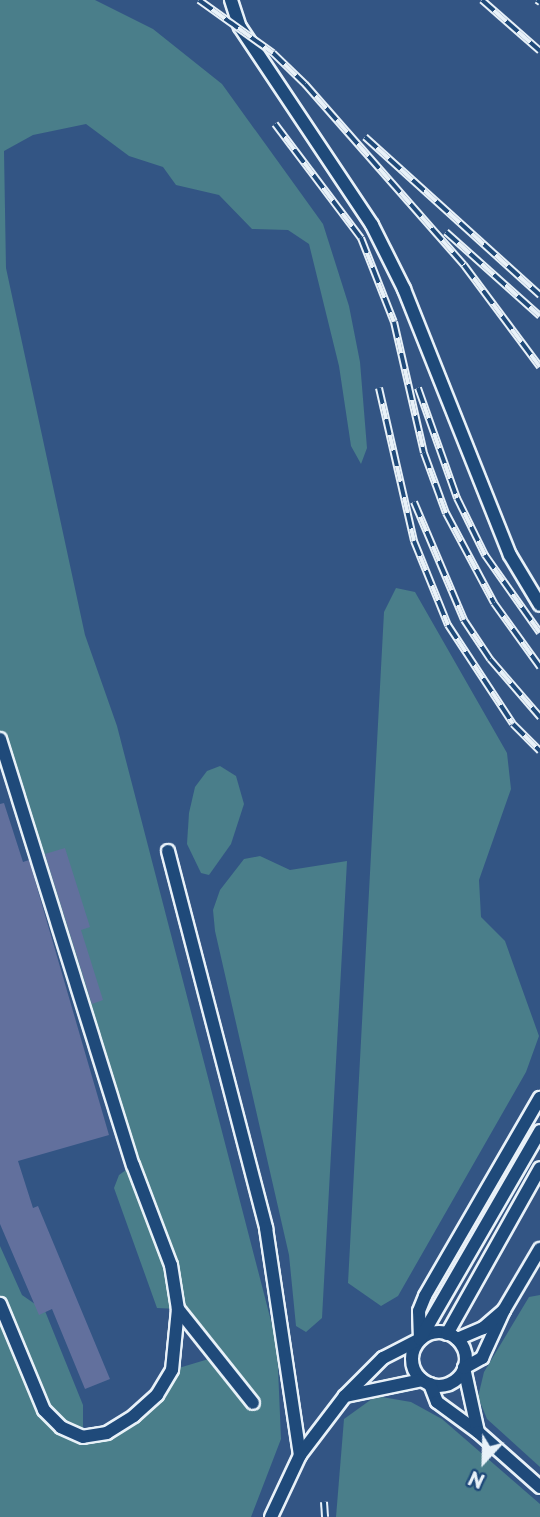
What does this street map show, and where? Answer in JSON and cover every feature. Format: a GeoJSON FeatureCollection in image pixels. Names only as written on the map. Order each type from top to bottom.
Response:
{"type":"FeatureCollection","features":[{"type":"Feature","properties":{"kind":"lane"},"geometry":{"type":"LineString","coordinates":[[231,0],[240,27],[372,225],[404,289],[510,555],[540,605]]}},
{"type":"Feature","properties":{"kind":"lane"},"geometry":{"type":"LineString","coordinates":[[510,555],[540,588]]}},
{"type":"Feature","properties":{"kind":"lane"},"geometry":{"type":"LineString","coordinates":[[0,739],[133,1165],[171,1265],[178,1309],[172,1370],[157,1395],[107,1433],[83,1437],[61,1427],[44,1410],[0,1304]]}},
{"type":"Feature","properties":{"kind":"lane"},"geometry":{"type":"LineString","coordinates":[[168,851],[266,1228],[300,1455]]}},
{"type":"Feature","properties":{"kind":"lane"},"geometry":{"type":"LineString","coordinates":[[420,1339],[419,1311],[425,1296],[540,1098]]}},
{"type":"Feature","properties":{"kind":"lane"},"geometry":{"type":"LineString","coordinates":[[540,1131],[412,1356],[437,1402],[478,1432],[540,1487]]}},
{"type":"Feature","properties":{"kind":"lane"},"geometry":{"type":"LineString","coordinates":[[452,1336],[540,1168]]}},
{"type":"Feature","properties":{"kind":"lane"},"geometry":{"type":"LineString","coordinates":[[345,1396],[375,1387],[426,1382],[448,1384],[464,1368],[474,1366],[486,1352],[504,1310],[540,1249]]}},
{"type":"Feature","properties":{"kind":"lane"},"geometry":{"type":"LineString","coordinates":[[178,1309],[253,1404]]}},
{"type":"Feature","properties":{"kind":"lane"},"geometry":{"type":"LineString","coordinates":[[271,1517],[300,1455],[345,1396],[383,1358],[436,1332],[452,1336],[484,1328],[504,1310]]}},
{"type":"Feature","properties":{"kind":"lane"},"geometry":{"type":"LineString","coordinates":[[452,1336],[464,1349],[464,1368],[478,1432]]}},
{"type":"Feature","properties":{"kind":"shaded area"},"geometry":{"type":"Polygon","coordinates":[[[0,0],[540,0],[540,1517],[0,1517],[0,0]]]}},
{"type":"Feature","properties":{"kind":"green space"},"geometry":{"type":"Polygon","coordinates":[[[0,0],[95,0],[153,29],[222,84],[323,224],[349,306],[360,362],[367,448],[361,464],[351,446],[339,366],[309,244],[288,230],[252,229],[219,195],[176,185],[163,167],[129,156],[86,124],[33,135],[4,151],[6,268],[85,635],[117,726],[277,1344],[281,1439],[251,1517],[0,1517],[0,1246],[22,1295],[45,1311],[83,1405],[83,1437],[134,1416],[172,1370],[212,1358],[178,1309],[157,1308],[114,1188],[119,1175],[133,1165],[0,739],[0,0]]]}},
{"type":"Feature","properties":{"kind":"green space"},"geometry":{"type":"Polygon","coordinates":[[[396,588],[415,592],[507,753],[511,789],[479,880],[481,917],[505,941],[539,1036],[526,1072],[398,1296],[381,1306],[348,1283],[384,612],[396,588]]]}},
{"type":"Feature","properties":{"kind":"green space"},"geometry":{"type":"Polygon","coordinates":[[[220,766],[236,776],[244,804],[231,844],[209,875],[201,873],[187,844],[189,813],[195,787],[207,771],[220,766]]]}},
{"type":"Feature","properties":{"kind":"green space"},"geometry":{"type":"Polygon","coordinates":[[[260,856],[290,870],[347,861],[322,1318],[306,1332],[296,1326],[289,1255],[215,931],[213,910],[220,890],[244,859],[260,856]]]}},
{"type":"Feature","properties":{"kind":"green space"},"geometry":{"type":"Polygon","coordinates":[[[540,1295],[540,1467],[487,1419],[478,1397],[484,1372],[529,1297],[540,1295]]]}},
{"type":"Feature","properties":{"kind":"green space"},"geometry":{"type":"Polygon","coordinates":[[[376,1396],[411,1402],[442,1419],[540,1504],[540,1517],[336,1517],[344,1419],[376,1396]]]}},
{"type":"Feature","properties":{"kind":"building"},"geometry":{"type":"Polygon","coordinates":[[[4,803],[23,862],[29,860],[109,1135],[18,1161],[33,1208],[38,1206],[110,1379],[85,1389],[52,1309],[39,1315],[0,1224],[0,804],[4,803]]]}},
{"type":"Feature","properties":{"kind":"building"},"geometry":{"type":"Polygon","coordinates":[[[65,848],[90,927],[81,930],[103,1000],[92,1004],[45,854],[65,848]]]}},
{"type":"Feature","properties":{"kind":"railway"},"geometry":{"type":"LineString","coordinates":[[199,0],[273,53],[305,84],[464,265],[540,367]]}},
{"type":"Feature","properties":{"kind":"railway"},"geometry":{"type":"LineString","coordinates":[[482,0],[540,51]]}},
{"type":"Feature","properties":{"kind":"railway"},"geometry":{"type":"LineString","coordinates":[[275,124],[361,238],[394,322],[424,453],[446,513],[494,603],[540,667]]}},
{"type":"Feature","properties":{"kind":"railway"},"geometry":{"type":"LineString","coordinates":[[365,137],[540,295]]}},
{"type":"Feature","properties":{"kind":"railway"},"geometry":{"type":"LineString","coordinates":[[446,232],[540,316]]}},
{"type":"Feature","properties":{"kind":"railway"},"geometry":{"type":"LineString","coordinates":[[379,388],[414,541],[448,625],[513,724],[540,751]]}},
{"type":"Feature","properties":{"kind":"railway"},"geometry":{"type":"LineString","coordinates":[[418,388],[457,498],[485,555],[540,633]]}},
{"type":"Feature","properties":{"kind":"railway"},"geometry":{"type":"LineString","coordinates":[[414,502],[464,620],[490,659],[540,717]]}},
{"type":"Feature","properties":{"kind":"railway"},"geometry":{"type":"LineString","coordinates":[[324,1502],[325,1517]]}}]}
